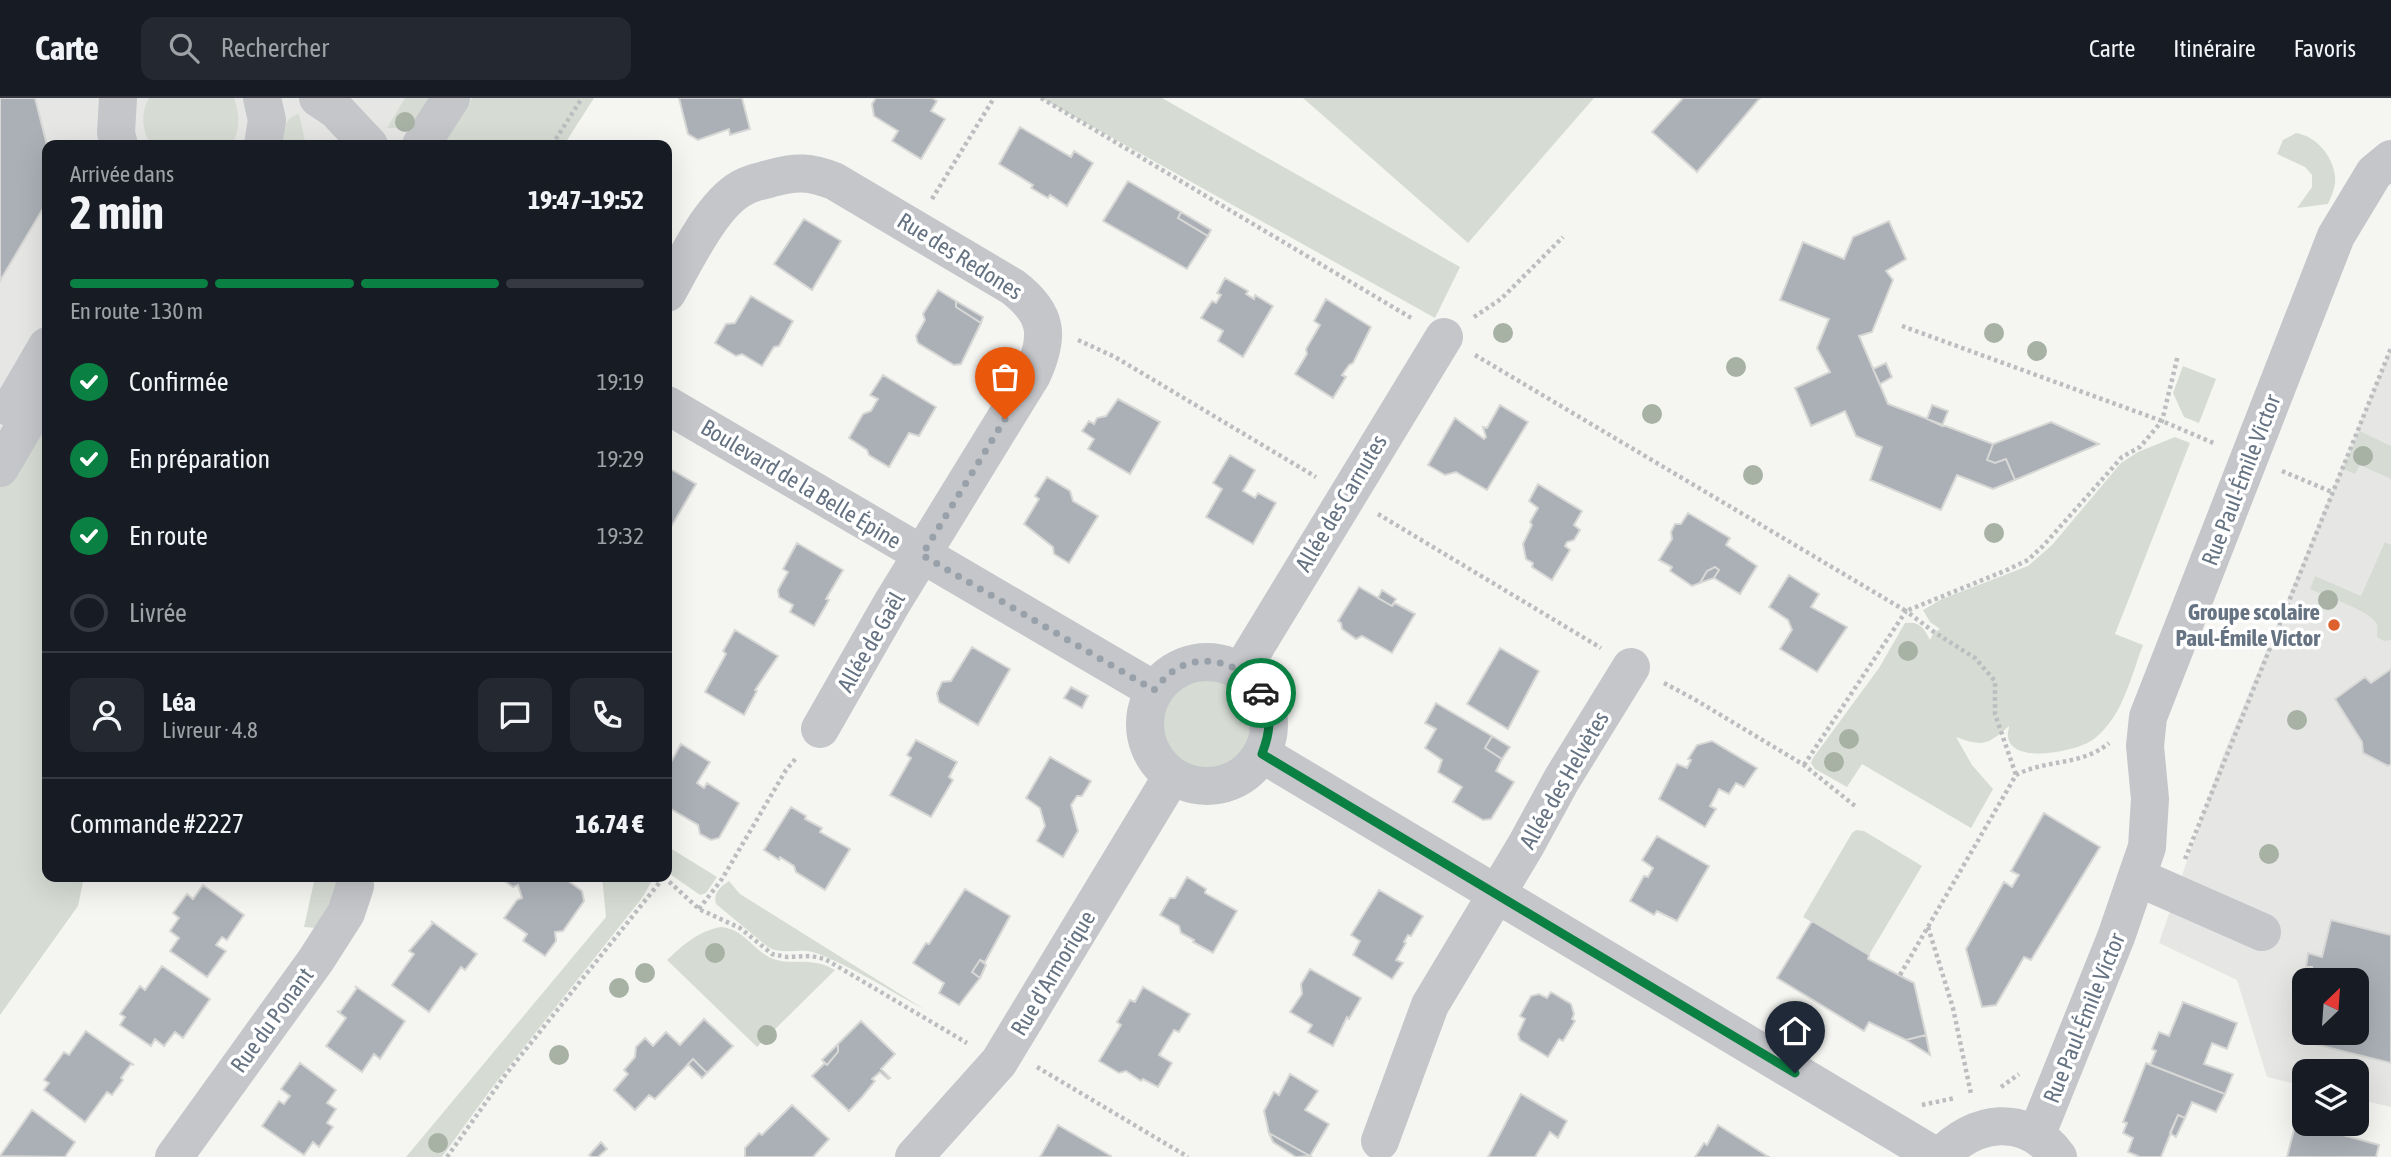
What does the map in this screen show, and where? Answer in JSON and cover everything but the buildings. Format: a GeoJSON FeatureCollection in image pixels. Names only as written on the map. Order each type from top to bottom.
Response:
{"type":"FeatureCollection","features":[{"type":"Feature","properties":{"kind":"street"},"geometry":{"type":"LineString","coordinates":[[118,98],[118,140]]}},
{"type":"Feature","properties":{"kind":"street"},"geometry":{"type":"LineString","coordinates":[[262,98],[267,120],[264,140]]}},
{"type":"Feature","properties":{"kind":"street"},"geometry":{"type":"LineString","coordinates":[[318,98],[336,110],[363,140]]}},
{"type":"Feature","properties":{"kind":"street"},"geometry":{"type":"LineString","coordinates":[[424,140],[451,98]]}},
{"type":"Feature","properties":{"kind":"street","name":"Rue Paul-Émile Victor"},"geometry":{"type":"LineString","coordinates":[[2047,1146],[2066,1063],[2116,937],[2147,847],[2150,799],[2145,746],[2148,717],[2336,236],[2374,173],[2391,159]]}},
{"type":"Feature","properties":{"kind":"street","name":"Rue des Redones"},"geometry":{"type":"LineString","coordinates":[[672,284],[716,209],[744,186],[788,173],[813,173],[834,181],[1013,287],[1030,300],[1042,324]]}},
{"type":"Feature","properties":{"kind":"street"},"geometry":{"type":"LineString","coordinates":[[922,555],[1032,374],[1040,358],[1042,324]]}},
{"type":"Feature","properties":{"kind":"street","name":"Allée des Carnutes"},"geometry":{"type":"LineString","coordinates":[[1241,671],[1444,337]]}},
{"type":"Feature","properties":{"kind":"street"},"geometry":{"type":"LineString","coordinates":[[0,427],[42,355]]}},
{"type":"Feature","properties":{"kind":"street"},"geometry":{"type":"LineString","coordinates":[[0,468],[42,397]]}},
{"type":"Feature","properties":{"kind":"street","name":"Boulevard de la Belle Épine"},"geometry":{"type":"LineString","coordinates":[[672,408],[1154,690]]}},
{"type":"Feature","properties":{"kind":"street","name":"Allée de Gaël"},"geometry":{"type":"LineString","coordinates":[[820,729],[922,555]]}},
{"type":"Feature","properties":{"kind":"street"},"geometry":{"type":"LineString","coordinates":[[1203,661],[1223,663],[1241,671],[1255,683],[1268,708],[1269,737],[1262,754],[1249,770],[1231,782],[1212,786],[1191,785],[1172,776],[1158,762],[1148,745],[1144,726],[1146,707],[1154,690],[1167,675],[1184,665],[1203,661]]}},
{"type":"Feature","properties":{"kind":"street","name":"Allée des Helvètes"},"geometry":{"type":"LineString","coordinates":[[1380,1141],[1430,1005],[1631,667]]}},
{"type":"Feature","properties":{"kind":"street"},"geometry":{"type":"LineString","coordinates":[[1262,754],[1883,1127],[1939,1157],[1954,1142],[1972,1131],[1994,1126],[2016,1128],[2047,1146]]}},
{"type":"Feature","properties":{"kind":"street","name":"Rue d'Armorique"},"geometry":{"type":"LineString","coordinates":[[926,1153],[999,1062],[1172,776]]}},
{"type":"Feature","properties":{"kind":"street"},"geometry":{"type":"LineString","coordinates":[[2137,877],[2262,932]]}},
{"type":"Feature","properties":{"kind":"street","name":"Rue du Ponant"},"geometry":{"type":"LineString","coordinates":[[174,1157],[346,913],[355,882]]}},
{"type":"Feature","properties":{"kind":"path"},"geometry":{"type":"LineString","coordinates":[[555,140],[582,98]]}},
{"type":"Feature","properties":{"kind":"path"},"geometry":{"type":"LineString","coordinates":[[915,228],[994,98]]}},
{"type":"Feature","properties":{"kind":"path"},"geometry":{"type":"LineString","coordinates":[[1041,98],[1906,611],[1975,658],[1995,681],[1995,714],[2015,775]]}},
{"type":"Feature","properties":{"kind":"path"},"geometry":{"type":"LineString","coordinates":[[1444,337],[1501,299],[1563,237]]}},
{"type":"Feature","properties":{"kind":"path"},"geometry":{"type":"LineString","coordinates":[[1042,324],[1115,357],[1574,630],[1631,667],[1695,699],[1804,765],[1855,806]]}},
{"type":"Feature","properties":{"kind":"path"},"geometry":{"type":"LineString","coordinates":[[1902,326],[2162,421],[2332,492]]}},
{"type":"Feature","properties":{"kind":"path"},"geometry":{"type":"LineString","coordinates":[[2171,893],[2391,348]]}},
{"type":"Feature","properties":{"kind":"path"},"geometry":{"type":"LineString","coordinates":[[1804,765],[1906,611],[2028,560],[2122,457],[2140,447],[2162,421],[2178,355]]}},
{"type":"Feature","properties":{"kind":"path"},"geometry":{"type":"LineString","coordinates":[[1900,975],[2015,775],[2028,768],[2075,760],[2098,752],[2115,737],[2122,726],[2148,717]]}},
{"type":"Feature","properties":{"kind":"path"},"geometry":{"type":"LineString","coordinates":[[699,909],[722,879],[786,770],[820,729]]}},
{"type":"Feature","properties":{"kind":"path"},"geometry":{"type":"LineString","coordinates":[[447,1157],[506,1074],[660,882]]}},
{"type":"Feature","properties":{"kind":"path"},"geometry":{"type":"LineString","coordinates":[[669,882],[699,909],[740,928],[772,954],[825,959],[999,1062],[1040,1068],[1188,1157]]}},
{"type":"Feature","properties":{"kind":"path"},"geometry":{"type":"LineString","coordinates":[[1928,927],[1953,1008],[1972,1094]]}},
{"type":"Feature","properties":{"kind":"path"},"geometry":{"type":"LineString","coordinates":[[1992,1089],[2002,1087],[2044,1055],[2066,1063]]}},
{"type":"Feature","properties":{"kind":"path"},"geometry":{"type":"LineString","coordinates":[[1922,1105],[1982,1092]]}},
{"type":"Feature","properties":{"kind":"shaded area"},"geometry":{"type":"Polygon","coordinates":[[[0,98],[525,98],[498,140],[42,140],[42,419],[0,486],[0,98]]]}},
{"type":"Feature","properties":{"kind":"shaded area"},"geometry":{"type":"Polygon","coordinates":[[[149,98],[234,98],[237,133],[234,140],[149,140],[143,122],[149,98]]]}},
{"type":"Feature","properties":{"kind":"shaded area"},"geometry":{"type":"Polygon","coordinates":[[[405,98],[433,98],[409,124],[387,128],[405,98]]]}},
{"type":"Feature","properties":{"kind":"shaded area"},"geometry":{"type":"Polygon","coordinates":[[[472,98],[594,98],[567,140],[447,140],[472,98]]]}},
{"type":"Feature","properties":{"kind":"shaded area"},"geometry":{"type":"Polygon","coordinates":[[[1041,98],[1162,98],[1460,267],[1435,318],[1041,98]]]}},
{"type":"Feature","properties":{"kind":"shaded area"},"geometry":{"type":"Polygon","coordinates":[[[1303,98],[1594,98],[1468,243],[1303,98]]]}},
{"type":"Feature","properties":{"kind":"shaded area"},"geometry":{"type":"Polygon","coordinates":[[[299,114],[305,140],[283,140],[287,122],[299,114]]]}},
{"type":"Feature","properties":{"kind":"shaded area"},"geometry":{"type":"Polygon","coordinates":[[[2296,133],[2317,143],[2331,161],[2335,180],[2328,204],[2297,208],[2312,187],[2312,175],[2305,167],[2277,154],[2283,140],[2296,133]]]}},
{"type":"Feature","properties":{"kind":"shaded area","name":"Groupe scolaire Paul-Émile Victor"},"geometry":{"type":"Polygon","coordinates":[[[2391,348],[2391,1107],[2369,1102],[2369,1059],[2292,1059],[2292,1083],[2267,1077],[2237,980],[2159,943],[2222,758],[2391,348]]]}},
{"type":"Feature","properties":{"kind":"shaded area"},"geometry":{"type":"Polygon","coordinates":[[[2183,366],[2216,379],[2199,423],[2184,417],[2173,393],[2183,366]]]}},
{"type":"Feature","properties":{"kind":"shaded area"},"geometry":{"type":"Polygon","coordinates":[[[42,419],[42,882],[83,882],[78,906],[0,1015],[0,486],[42,419]]]}},
{"type":"Feature","properties":{"kind":"shaded area"},"geometry":{"type":"Polygon","coordinates":[[[2360,431],[2391,446],[2391,479],[2360,465],[2355,474],[2343,469],[2360,431]]]}},
{"type":"Feature","properties":{"kind":"shaded area"},"geometry":{"type":"Polygon","coordinates":[[[2175,437],[2190,443],[2115,634],[2143,645],[2119,708],[2100,734],[2072,749],[2045,753],[2020,751],[2012,746],[2008,736],[2009,726],[1996,737],[1984,742],[1972,742],[1956,737],[1972,765],[1993,789],[1971,828],[1862,764],[1847,787],[1815,769],[1811,763],[1813,758],[1879,668],[1905,623],[1921,626],[1930,640],[1934,632],[1940,629],[1930,622],[1923,610],[1942,599],[2028,566],[2052,545],[2121,463],[2138,452],[2175,437]]]}},
{"type":"Feature","properties":{"kind":"shaded area"},"geometry":{"type":"Polygon","coordinates":[[[2385,542],[2391,545],[2391,640],[2384,641],[2377,637],[2377,625],[2367,615],[2310,589],[2315,576],[2361,596],[2385,542]]]}},
{"type":"Feature","properties":{"kind":"shaded area"},"geometry":{"type":"Polygon","coordinates":[[[1207,675],[1225,678],[1240,689],[1251,704],[1254,722],[1251,740],[1240,755],[1225,766],[1207,769],[1189,766],[1174,755],[1163,740],[1160,722],[1163,704],[1174,689],[1189,678],[1207,675]]]}},
{"type":"Feature","properties":{"kind":"shaded area"},"geometry":{"type":"Polygon","coordinates":[[[1856,830],[1864,831],[1922,866],[1869,955],[1803,917],[1856,830]]]}},
{"type":"Feature","properties":{"kind":"shaded area"},"geometry":{"type":"Polygon","coordinates":[[[672,849],[717,877],[706,893],[700,895],[672,875],[672,849]]]}},
{"type":"Feature","properties":{"kind":"shaded area"},"geometry":{"type":"Polygon","coordinates":[[[729,881],[740,894],[924,1009],[858,972],[816,953],[780,951],[768,947],[716,904],[718,891],[729,881]]]}},
{"type":"Feature","properties":{"kind":"shaded area"},"geometry":{"type":"Polygon","coordinates":[[[314,882],[338,882],[317,928],[304,927],[314,882]]]}},
{"type":"Feature","properties":{"kind":"shaded area"},"geometry":{"type":"Polygon","coordinates":[[[602,882],[651,882],[642,898],[491,1089],[442,1157],[406,1157],[606,917],[602,882]]]}},
{"type":"Feature","properties":{"kind":"shaded area"},"geometry":{"type":"Polygon","coordinates":[[[721,927],[736,931],[771,958],[786,962],[817,963],[835,970],[757,1047],[667,960],[698,935],[721,927]]]}},
{"type":"Feature","properties":{"kind":"way so far"},"geometry":{"type":"LineString","coordinates":[[1005,419],[922,555],[1154,690],[1167,675],[1184,665],[1203,661],[1223,663],[1241,671],[1255,683],[1261,693]]}},
{"type":"Feature","properties":{"kind":"place","name":"Groupe scolaire Paul-Émile Victor"},"geometry":{"type":"Point","coordinates":[2334,625]}},
{"type":"Feature","properties":{"kind":"route"},"geometry":{"type":"LineString","coordinates":[[1261,693],[1270,717],[1269,737],[1262,754],[1795,1073]]}}]}
